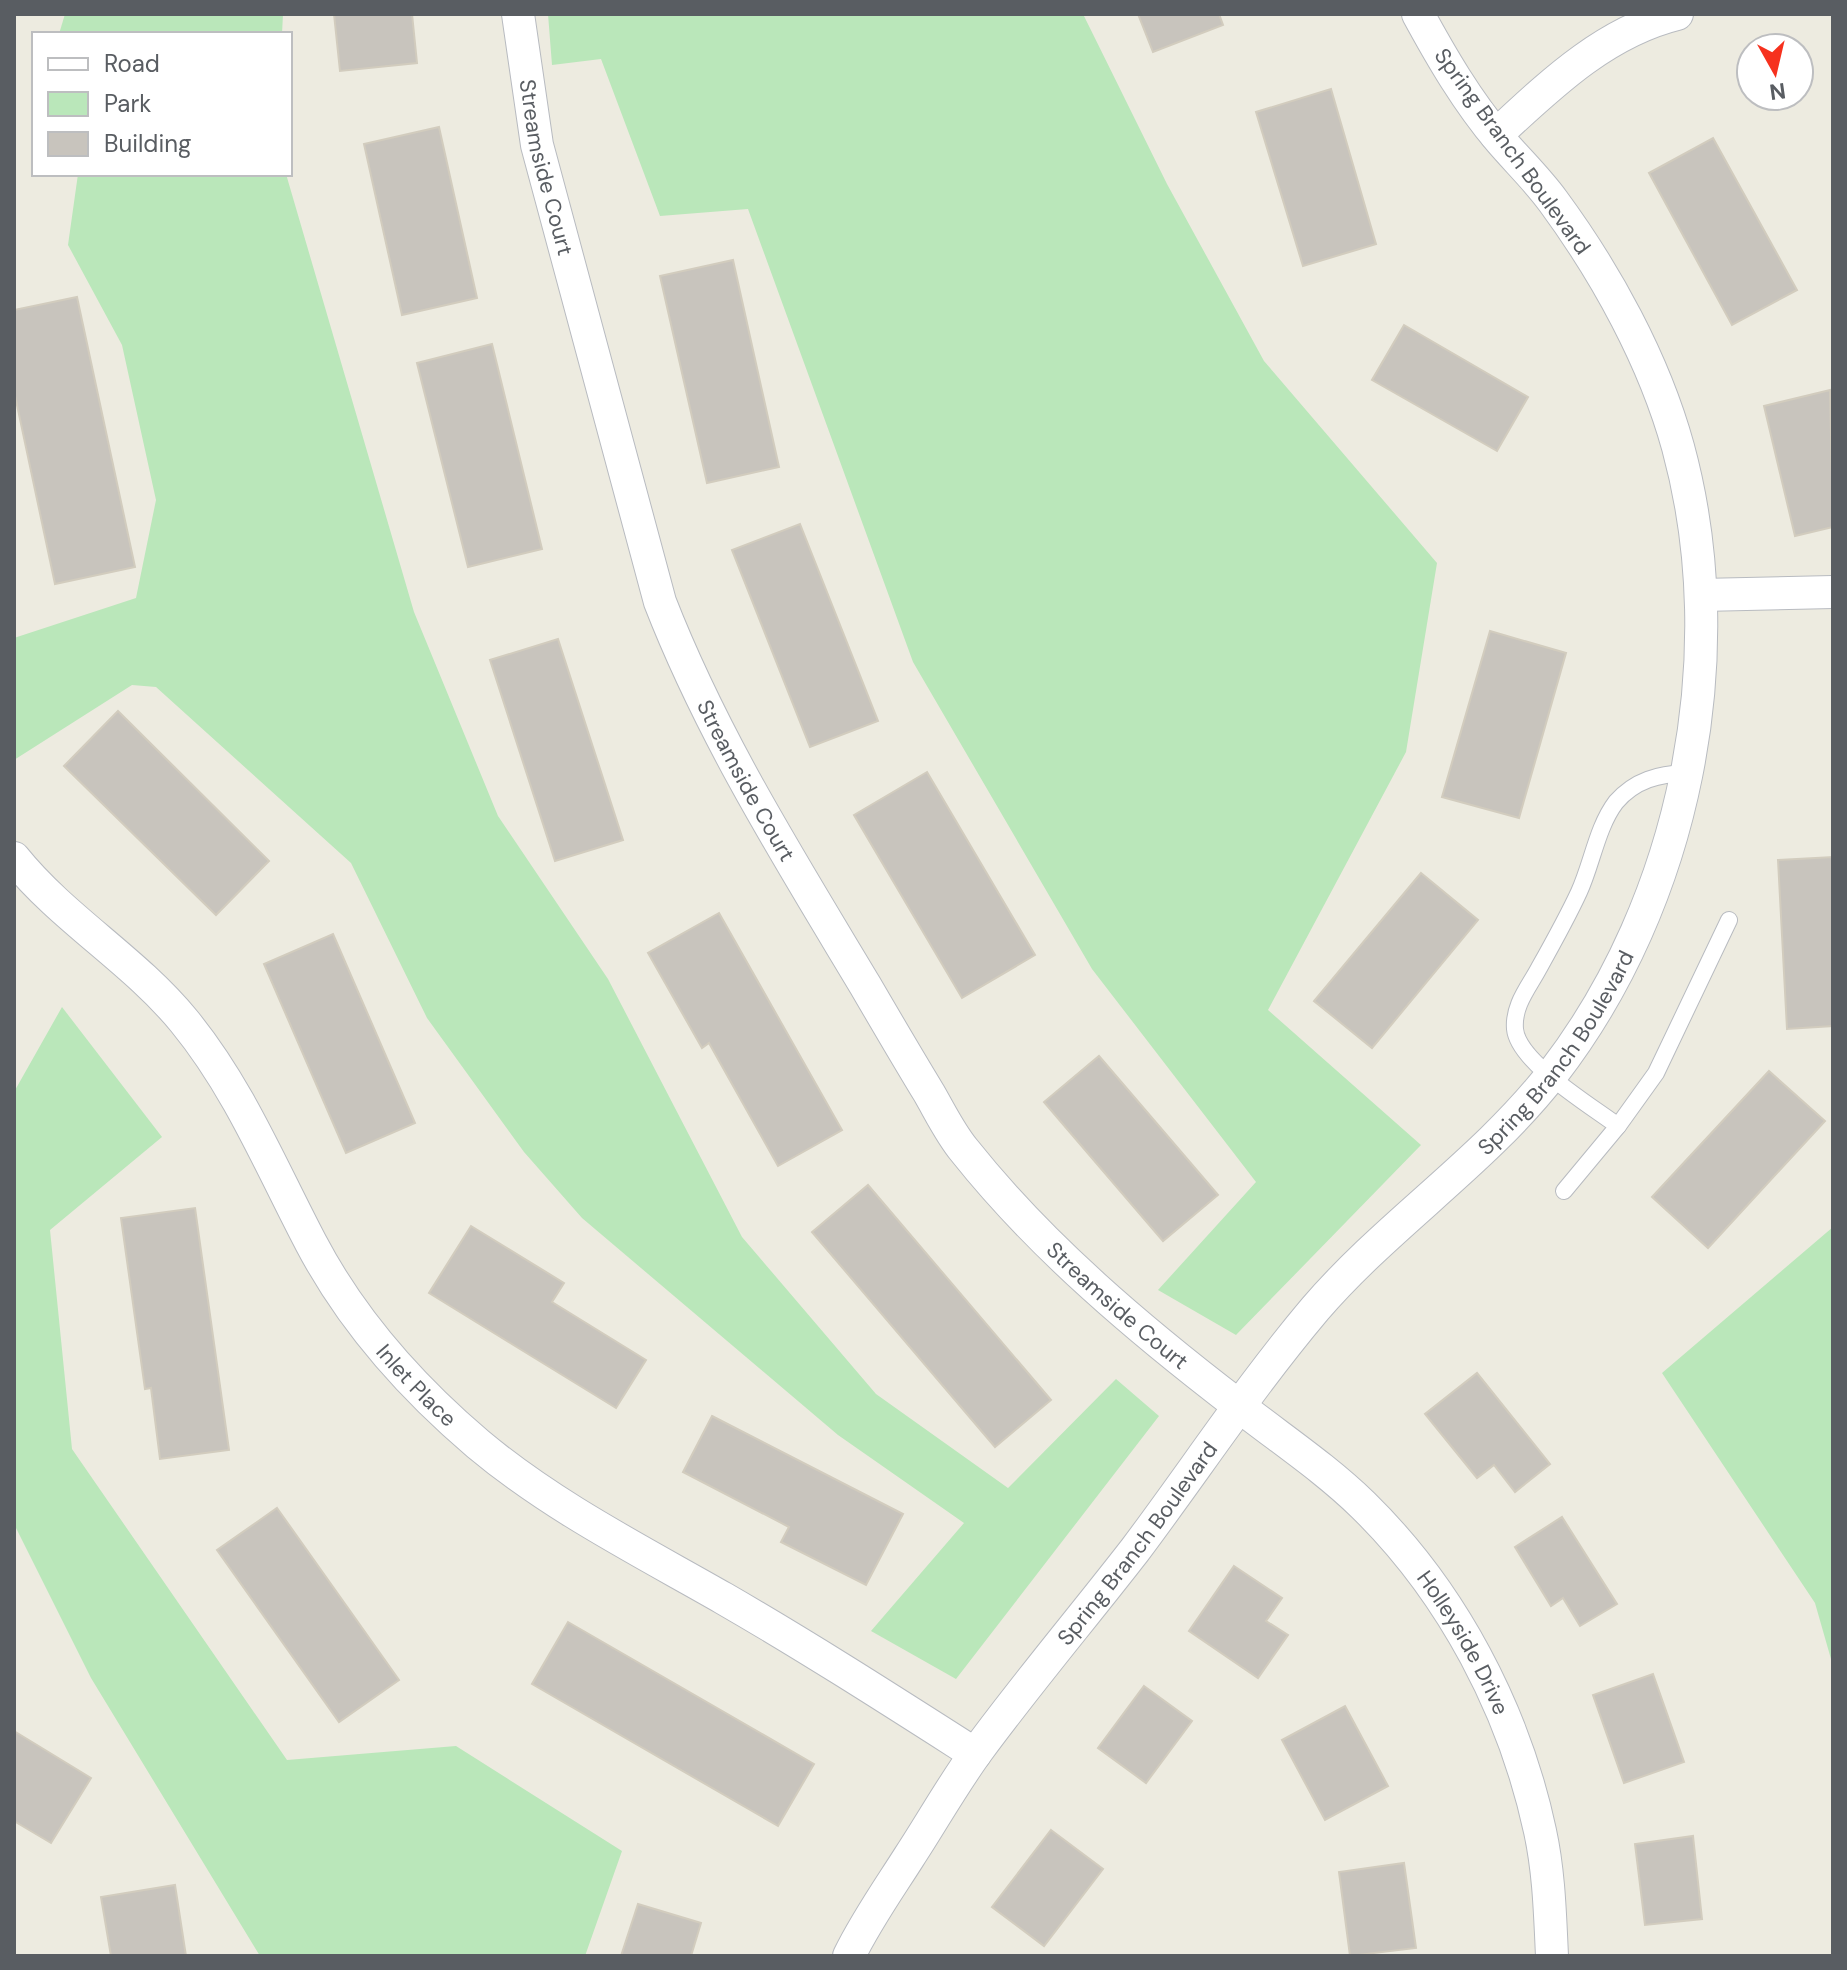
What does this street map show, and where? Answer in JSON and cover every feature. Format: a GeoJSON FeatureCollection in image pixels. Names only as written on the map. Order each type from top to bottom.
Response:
{"type":"FeatureCollection","features":[{"type":"Feature","properties":{"kind":"street","name":"Streamside Court"},"geometry":{"type":"LineString","coordinates":[[518,14],[537,145],[660,602],[683,661],[739,774],[962,1148],[1049,1242],[1124,1313],[1238,1406]]}},
{"type":"Feature","properties":{"kind":"street","name":"Spring Branch Boulevard"},"geometry":{"type":"LineString","coordinates":[[849,1956],[975,1754],[1137,1547],[1238,1406],[1315,1310],[1398,1223],[1492,1141],[1551,1074],[1592,1016],[1633,936],[1665,853],[1686,773],[1700,670],[1701,595],[1694,526],[1678,448],[1641,349],[1600,272],[1551,198],[1496,135],[1445,64],[1418,14]]}},
{"type":"Feature","properties":{"kind":"street"},"geometry":{"type":"LineString","coordinates":[[1496,135],[1561,75],[1611,42],[1677,14]]}},
{"type":"Feature","properties":{"kind":"street"},"geometry":{"type":"LineString","coordinates":[[1701,595],[1833,592]]}},
{"type":"Feature","properties":{"kind":"street","name":"Inlet Place"},"geometry":{"type":"LineString","coordinates":[[14,858],[133,966],[184,1020],[227,1079],[312,1245],[351,1309],[397,1368],[477,1443],[543,1494],[764,1622],[975,1754]]}},
{"type":"Feature","properties":{"kind":"street","name":"Holleyside Drive"},"geometry":{"type":"LineString","coordinates":[[1238,1406],[1318,1465],[1364,1506],[1415,1563],[1459,1627],[1495,1695],[1522,1763],[1545,1862],[1552,1956]]}},
{"type":"Feature","properties":{"kind":"lane"},"geometry":{"type":"LineString","coordinates":[[1618,1126],[1551,1074],[1535,1066],[1521,1049],[1515,1028],[1517,1005],[1579,892],[1616,803],[1635,785],[1660,774],[1686,773]]}},
{"type":"Feature","properties":{"kind":"lane"},"geometry":{"type":"LineString","coordinates":[[1564,1191],[1618,1126],[1656,1073],[1729,920]]}},
{"type":"Feature","properties":{"kind":"green space"},"geometry":{"type":"Polygon","coordinates":[[[65,14],[283,14],[282,32],[60,32],[65,14]]]}},
{"type":"Feature","properties":{"kind":"green space"},"geometry":{"type":"Polygon","coordinates":[[[548,14],[1083,14],[1167,184],[1264,361],[1437,563],[1406,752],[1268,1010],[1421,1145],[1236,1335],[1158,1290],[1256,1182],[1092,969],[913,662],[748,209],[660,216],[601,59],[552,65],[548,14]]]}},
{"type":"Feature","properties":{"kind":"green space"},"geometry":{"type":"Polygon","coordinates":[[[78,176],[287,176],[414,612],[498,816],[608,979],[742,1237],[876,1394],[1008,1488],[1116,1379],[1159,1416],[956,1679],[871,1631],[964,1523],[838,1435],[582,1218],[524,1152],[427,1018],[351,863],[156,687],[132,685],[14,760],[14,638],[136,598],[156,500],[122,345],[68,245],[78,176]]]}},
{"type":"Feature","properties":{"kind":"green space"},"geometry":{"type":"Polygon","coordinates":[[[62,1007],[162,1137],[50,1230],[72,1449],[287,1760],[456,1746],[622,1851],[585,1956],[260,1956],[91,1678],[14,1524],[14,1092],[62,1007]]]}},
{"type":"Feature","properties":{"kind":"green space"},"geometry":{"type":"Polygon","coordinates":[[[1833,1227],[1833,1666],[1815,1603],[1662,1373],[1833,1227]]]}},
{"type":"Feature","properties":{"kind":"building"},"geometry":{"type":"Polygon","coordinates":[[[334,14],[412,14],[417,63],[340,71],[334,14]]]}},
{"type":"Feature","properties":{"kind":"building"},"geometry":{"type":"Polygon","coordinates":[[[1138,14],[1219,14],[1223,25],[1153,52],[1138,14]]]}},
{"type":"Feature","properties":{"kind":"building"},"geometry":{"type":"Polygon","coordinates":[[[1331,89],[1376,244],[1303,266],[1256,112],[1331,89]]]}},
{"type":"Feature","properties":{"kind":"building"},"geometry":{"type":"Polygon","coordinates":[[[439,127],[477,298],[402,315],[364,144],[439,127]]]}},
{"type":"Feature","properties":{"kind":"building"},"geometry":{"type":"Polygon","coordinates":[[[1713,138],[1797,290],[1732,325],[1649,173],[1713,138]]]}},
{"type":"Feature","properties":{"kind":"building"},"geometry":{"type":"Polygon","coordinates":[[[733,260],[779,467],[707,483],[660,276],[733,260]]]}},
{"type":"Feature","properties":{"kind":"building"},"geometry":{"type":"Polygon","coordinates":[[[77,297],[135,567],[55,584],[14,391],[14,310],[77,297]]]}},
{"type":"Feature","properties":{"kind":"building"},"geometry":{"type":"Polygon","coordinates":[[[1404,325],[1528,397],[1497,451],[1372,380],[1404,325]]]}},
{"type":"Feature","properties":{"kind":"building"},"geometry":{"type":"Polygon","coordinates":[[[492,344],[542,549],[468,567],[417,363],[492,344]]]}},
{"type":"Feature","properties":{"kind":"building"},"geometry":{"type":"Polygon","coordinates":[[[1830,390],[1833,527],[1795,536],[1764,406],[1830,390]]]}},
{"type":"Feature","properties":{"kind":"building"},"geometry":{"type":"Polygon","coordinates":[[[800,524],[878,721],[810,747],[732,550],[800,524]]]}},
{"type":"Feature","properties":{"kind":"building"},"geometry":{"type":"Polygon","coordinates":[[[1490,631],[1566,653],[1519,818],[1442,797],[1490,631]]]}},
{"type":"Feature","properties":{"kind":"building"},"geometry":{"type":"Polygon","coordinates":[[[558,639],[623,840],[555,861],[490,660],[558,639]]]}},
{"type":"Feature","properties":{"kind":"building"},"geometry":{"type":"Polygon","coordinates":[[[118,711],[269,861],[216,915],[64,766],[118,711]]]}},
{"type":"Feature","properties":{"kind":"building"},"geometry":{"type":"Polygon","coordinates":[[[927,772],[1035,955],[962,998],[854,815],[927,772]]]}},
{"type":"Feature","properties":{"kind":"building"},"geometry":{"type":"Polygon","coordinates":[[[1833,857],[1833,1026],[1787,1029],[1778,860],[1833,857]]]}},
{"type":"Feature","properties":{"kind":"building"},"geometry":{"type":"Polygon","coordinates":[[[1421,873],[1478,920],[1372,1048],[1314,1001],[1421,873]]]}},
{"type":"Feature","properties":{"kind":"building"},"geometry":{"type":"Polygon","coordinates":[[[719,913],[842,1130],[778,1166],[709,1043],[702,1048],[648,953],[719,913]]]}},
{"type":"Feature","properties":{"kind":"building"},"geometry":{"type":"Polygon","coordinates":[[[333,934],[415,1123],[346,1153],[264,964],[333,934]]]}},
{"type":"Feature","properties":{"kind":"building"},"geometry":{"type":"Polygon","coordinates":[[[1099,1056],[1218,1195],[1163,1241],[1044,1102],[1099,1056]]]}},
{"type":"Feature","properties":{"kind":"building"},"geometry":{"type":"Polygon","coordinates":[[[1769,1071],[1825,1121],[1708,1248],[1652,1197],[1769,1071]]]}},
{"type":"Feature","properties":{"kind":"building"},"geometry":{"type":"Polygon","coordinates":[[[868,1185],[1051,1400],[995,1447],[812,1232],[868,1185]]]}},
{"type":"Feature","properties":{"kind":"building"},"geometry":{"type":"Polygon","coordinates":[[[195,1208],[229,1450],[160,1459],[151,1388],[145,1389],[121,1218],[195,1208]]]}},
{"type":"Feature","properties":{"kind":"building"},"geometry":{"type":"Polygon","coordinates":[[[471,1226],[564,1283],[552,1302],[646,1360],[616,1408],[429,1293],[471,1226]]]}},
{"type":"Feature","properties":{"kind":"building"},"geometry":{"type":"Polygon","coordinates":[[[1477,1373],[1550,1464],[1515,1492],[1494,1465],[1477,1478],[1425,1414],[1477,1373]]]}},
{"type":"Feature","properties":{"kind":"building"},"geometry":{"type":"Polygon","coordinates":[[[712,1416],[903,1514],[866,1585],[781,1542],[789,1527],[683,1472],[712,1416]]]}},
{"type":"Feature","properties":{"kind":"building"},"geometry":{"type":"Polygon","coordinates":[[[277,1508],[399,1680],[339,1722],[217,1550],[277,1508]]]}},
{"type":"Feature","properties":{"kind":"building"},"geometry":{"type":"Polygon","coordinates":[[[1562,1517],[1617,1604],[1580,1626],[1563,1598],[1551,1606],[1515,1547],[1562,1517]]]}},
{"type":"Feature","properties":{"kind":"building"},"geometry":{"type":"Polygon","coordinates":[[[1234,1566],[1282,1598],[1266,1621],[1288,1635],[1258,1678],[1189,1631],[1234,1566]]]}},
{"type":"Feature","properties":{"kind":"building"},"geometry":{"type":"Polygon","coordinates":[[[568,1622],[814,1764],[778,1826],[532,1684],[568,1622]]]}},
{"type":"Feature","properties":{"kind":"building"},"geometry":{"type":"Polygon","coordinates":[[[1653,1674],[1684,1762],[1624,1783],[1593,1695],[1653,1674]]]}},
{"type":"Feature","properties":{"kind":"building"},"geometry":{"type":"Polygon","coordinates":[[[1144,1686],[1192,1721],[1146,1783],[1098,1748],[1144,1686]]]}},
{"type":"Feature","properties":{"kind":"building"},"geometry":{"type":"Polygon","coordinates":[[[1345,1706],[1388,1786],[1325,1820],[1282,1740],[1345,1706]]]}},
{"type":"Feature","properties":{"kind":"building"},"geometry":{"type":"Polygon","coordinates":[[[14,1731],[91,1778],[51,1843],[14,1821],[14,1731]]]}},
{"type":"Feature","properties":{"kind":"building"},"geometry":{"type":"Polygon","coordinates":[[[1051,1830],[1103,1869],[1044,1946],[992,1907],[1051,1830]]]}},
{"type":"Feature","properties":{"kind":"building"},"geometry":{"type":"Polygon","coordinates":[[[1693,1836],[1702,1919],[1645,1925],[1635,1844],[1693,1836]]]}},
{"type":"Feature","properties":{"kind":"building"},"geometry":{"type":"Polygon","coordinates":[[[1404,1863],[1416,1948],[1350,1956],[1339,1872],[1404,1863]]]}},
{"type":"Feature","properties":{"kind":"building"},"geometry":{"type":"Polygon","coordinates":[[[175,1885],[186,1956],[111,1956],[101,1897],[175,1885]]]}},
{"type":"Feature","properties":{"kind":"building"},"geometry":{"type":"Polygon","coordinates":[[[638,1904],[701,1923],[691,1956],[621,1956],[638,1904]]]}}]}
